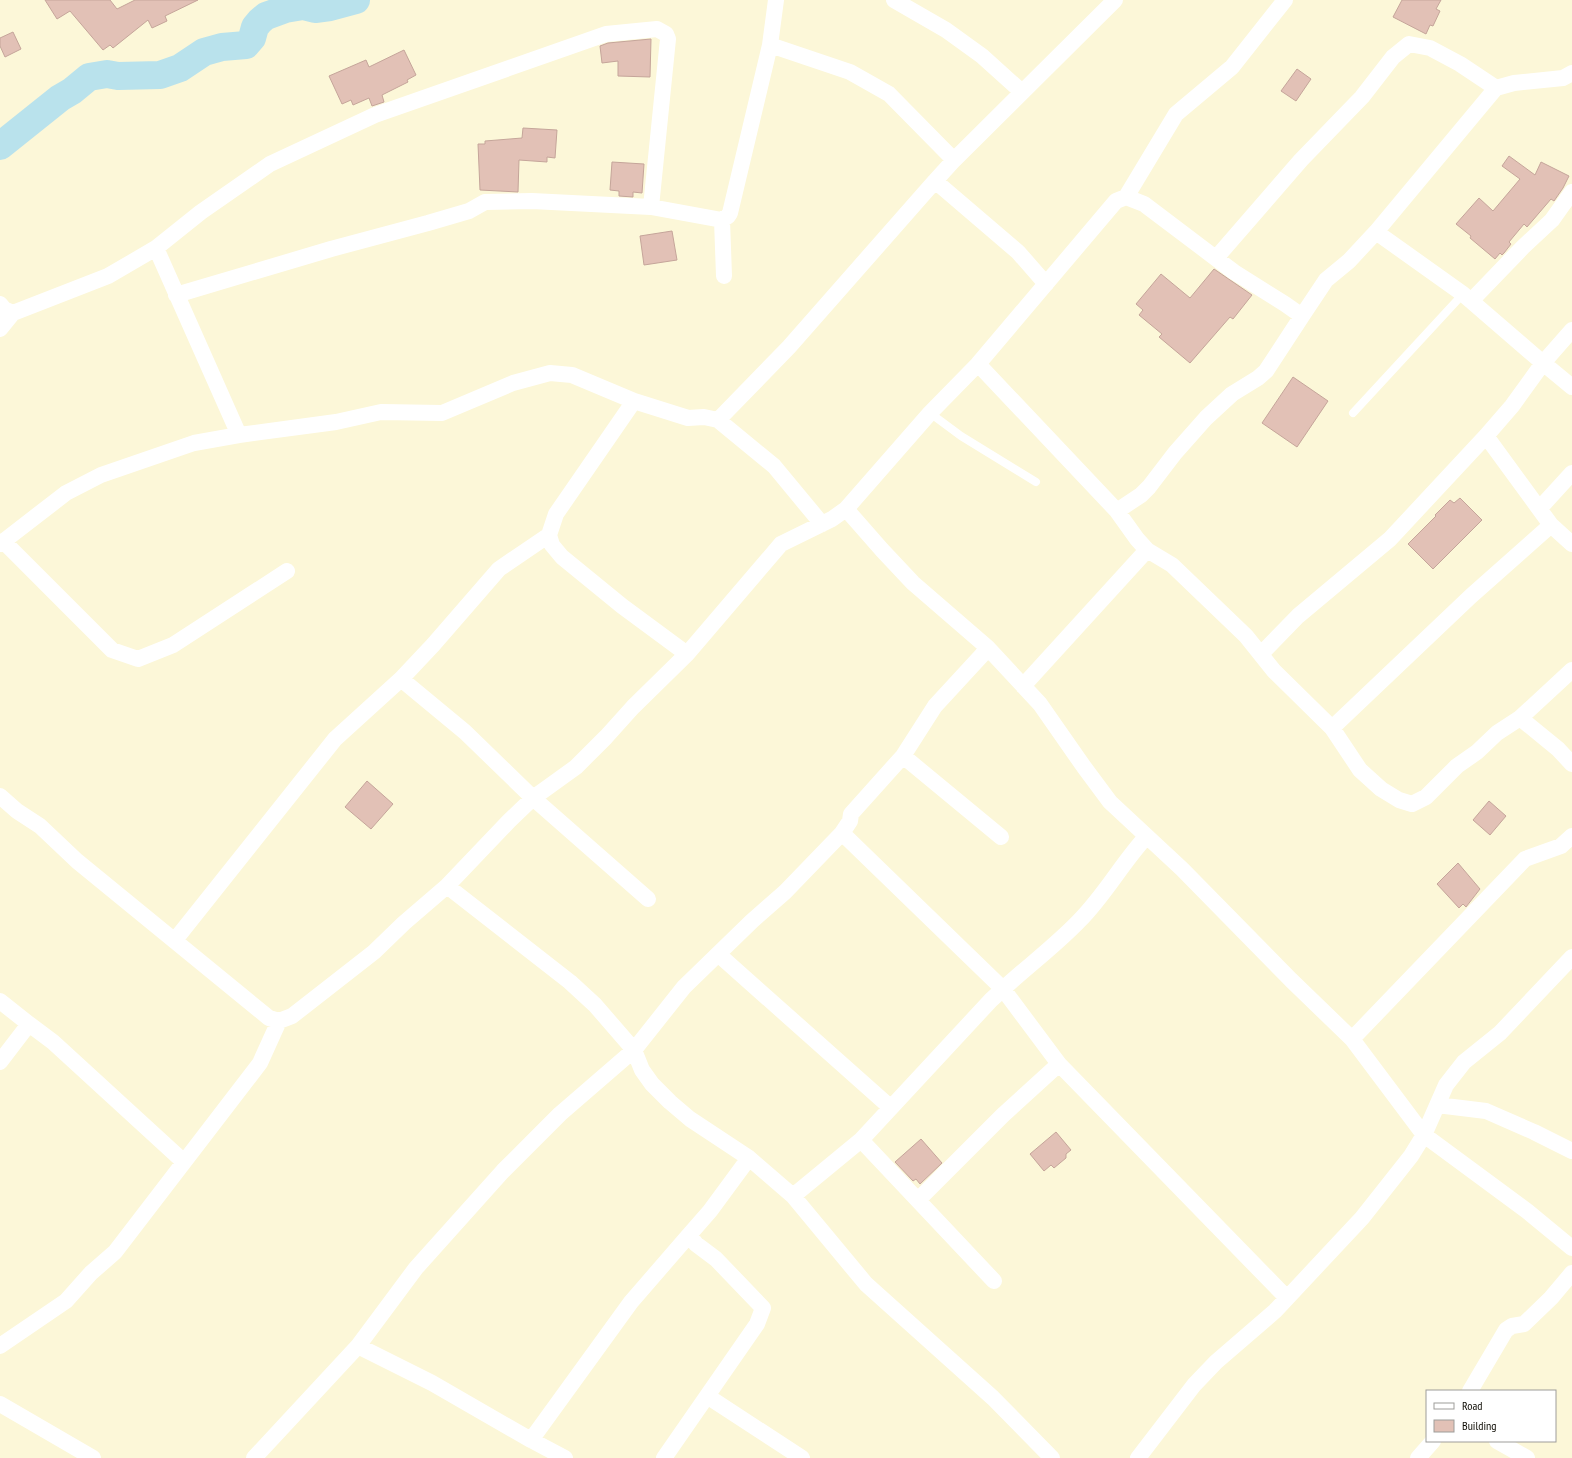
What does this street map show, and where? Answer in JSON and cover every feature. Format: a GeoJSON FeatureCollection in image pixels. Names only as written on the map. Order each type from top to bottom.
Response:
{"type":"FeatureCollection","features":[{"type":"Feature","properties":{"kind":"street"},"geometry":{"type":"LineString","coordinates":[[176,295],[331,249],[469,211],[485,202],[532,201],[651,207],[722,220],[730,213],[770,45],[776,0]]}},
{"type":"Feature","properties":{"kind":"street"},"geometry":{"type":"LineString","coordinates":[[894,0],[952,34],[982,56],[1022,92]]}},
{"type":"Feature","properties":{"kind":"street"},"geometry":{"type":"LineString","coordinates":[[718,420],[789,347],[954,160],[1115,0]]}},
{"type":"Feature","properties":{"kind":"street"},"geometry":{"type":"LineString","coordinates":[[0,796],[17,811],[40,826],[77,861],[268,1018],[279,1021],[292,1016],[374,952],[404,923],[447,886],[533,798],[576,767],[633,707],[687,654],[781,544],[832,519],[846,508],[930,413],[978,364],[1116,201],[1126,197],[1176,114],[1232,67],[1285,0]]}},
{"type":"Feature","properties":{"kind":"street"},"geometry":{"type":"LineString","coordinates":[[0,328],[14,313],[108,276],[156,248],[201,212],[270,164],[375,115],[606,34],[657,29],[666,34],[668,39],[651,207]]}},
{"type":"Feature","properties":{"kind":"street"},"geometry":{"type":"LineString","coordinates":[[1216,258],[1302,160],[1362,97],[1393,57],[1409,44],[1430,48],[1460,64],[1496,88]]}},
{"type":"Feature","properties":{"kind":"street"},"geometry":{"type":"LineString","coordinates":[[770,45],[850,72],[889,94],[954,160]]}},
{"type":"Feature","properties":{"kind":"street"},"geometry":{"type":"LineString","coordinates":[[1117,511],[1141,495],[1149,487],[1175,453],[1206,418],[1232,394],[1258,378],[1266,370],[1326,280],[1349,260],[1376,232],[1496,88],[1514,83],[1563,78],[1572,73]]}},
{"type":"Feature","properties":{"kind":"street"},"geometry":{"type":"LineString","coordinates":[[935,181],[1018,252],[1046,284]]}},
{"type":"Feature","properties":{"kind":"street"},"geometry":{"type":"LineString","coordinates":[[1467,298],[1552,220],[1572,192]]}},
{"type":"Feature","properties":{"kind":"street"},"geometry":{"type":"LineString","coordinates":[[1126,197],[1144,204],[1234,272],[1286,304],[1302,316]]}},
{"type":"Feature","properties":{"kind":"street"},"geometry":{"type":"LineString","coordinates":[[722,220],[724,276]]}},
{"type":"Feature","properties":{"kind":"street"},"geometry":{"type":"LineString","coordinates":[[1376,232],[1467,298],[1572,387]]}},
{"type":"Feature","properties":{"kind":"street"},"geometry":{"type":"LineString","coordinates":[[156,248],[239,435]]}},
{"type":"Feature","properties":{"kind":"street"},"geometry":{"type":"LineString","coordinates":[[0,304],[4,309],[14,313]]}},
{"type":"Feature","properties":{"kind":"street"},"geometry":{"type":"LineString","coordinates":[[1261,654],[1298,616],[1390,539],[1486,436],[1512,406],[1543,363],[1572,330]]}},
{"type":"Feature","properties":{"kind":"street"},"geometry":{"type":"LineString","coordinates":[[978,364],[1117,511],[1137,539],[1147,550],[1172,565],[1246,636],[1274,671],[1332,728],[1360,770],[1381,789],[1399,800],[1412,804],[1426,797],[1457,766],[1477,752],[1497,733],[1520,718],[1572,670]]}},
{"type":"Feature","properties":{"kind":"street"},"geometry":{"type":"LineString","coordinates":[[287,571],[173,645],[138,659],[112,650],[2,542],[66,493],[101,475],[194,443],[239,435],[336,422],[381,412],[442,413],[513,384],[550,373],[572,375],[634,401],[688,418],[704,417],[718,420],[774,466],[822,524]]}},
{"type":"Feature","properties":{"kind":"street"},"geometry":{"type":"LineString","coordinates":[[634,401],[556,514],[549,535],[552,545],[562,557],[622,606],[687,654]]}},
{"type":"Feature","properties":{"kind":"street"},"geometry":{"type":"LineString","coordinates":[[1486,436],[1551,525],[1572,544]]}},
{"type":"Feature","properties":{"kind":"street"},"geometry":{"type":"LineString","coordinates":[[1540,508],[1572,473]]}},
{"type":"Feature","properties":{"kind":"street"},"geometry":{"type":"LineString","coordinates":[[846,508],[913,583],[987,647],[1040,704],[1110,802],[1182,869],[1291,980],[1352,1039],[1424,1135],[1527,1211],[1572,1248]]}},
{"type":"Feature","properties":{"kind":"street"},"geometry":{"type":"LineString","coordinates":[[1332,728],[1471,596],[1551,525]]}},
{"type":"Feature","properties":{"kind":"street"},"geometry":{"type":"LineString","coordinates":[[174,940],[335,739],[401,679],[433,645],[499,569],[549,535]]}},
{"type":"Feature","properties":{"kind":"street"},"geometry":{"type":"LineString","coordinates":[[1023,686],[1147,550]]}},
{"type":"Feature","properties":{"kind":"street"},"geometry":{"type":"LineString","coordinates":[[254,1458],[358,1346],[416,1268],[503,1171],[560,1114],[634,1050],[684,987],[752,921],[785,892],[842,833],[850,821],[851,814],[903,756],[935,706],[982,655],[987,647]]}},
{"type":"Feature","properties":{"kind":"street"},"geometry":{"type":"LineString","coordinates":[[401,679],[465,732],[533,798],[648,899]]}},
{"type":"Feature","properties":{"kind":"street"},"geometry":{"type":"LineString","coordinates":[[1520,718],[1558,749],[1572,764]]}},
{"type":"Feature","properties":{"kind":"street"},"geometry":{"type":"LineString","coordinates":[[903,756],[1001,836]]}},
{"type":"Feature","properties":{"kind":"street"},"geometry":{"type":"LineString","coordinates":[[842,833],[1003,989],[1059,1064],[1287,1298]]}},
{"type":"Feature","properties":{"kind":"street"},"geometry":{"type":"LineString","coordinates":[[1352,1039],[1525,859],[1561,846],[1572,836]]}},
{"type":"Feature","properties":{"kind":"street"},"geometry":{"type":"LineString","coordinates":[[792,1196],[861,1140],[890,1107],[1003,989],[1079,921],[1099,899],[1132,853],[1146,837]]}},
{"type":"Feature","properties":{"kind":"street"},"geometry":{"type":"LineString","coordinates":[[447,886],[570,982],[595,1005],[634,1050],[642,1070],[652,1084],[670,1102],[690,1119],[748,1158],[792,1196],[866,1284],[993,1398],[1052,1458]]}},
{"type":"Feature","properties":{"kind":"street"},"geometry":{"type":"LineString","coordinates":[[718,954],[890,1107]]}},
{"type":"Feature","properties":{"kind":"street"},"geometry":{"type":"LineString","coordinates":[[1138,1458],[1194,1385],[1216,1362],[1275,1311],[1362,1218],[1411,1156],[1424,1135],[1446,1085],[1464,1062],[1500,1033],[1572,957]]}},
{"type":"Feature","properties":{"kind":"street"},"geometry":{"type":"LineString","coordinates":[[0,1000],[64,1051],[184,1162]]}},
{"type":"Feature","properties":{"kind":"street"},"geometry":{"type":"LineString","coordinates":[[0,1346],[66,1301],[91,1273],[115,1252],[260,1063],[279,1021]]}},
{"type":"Feature","properties":{"kind":"street"},"geometry":{"type":"LineString","coordinates":[[0,1062],[29,1024]]}},
{"type":"Feature","properties":{"kind":"street"},"geometry":{"type":"LineString","coordinates":[[918,1200],[1003,1114],[1059,1064]]}},
{"type":"Feature","properties":{"kind":"street"},"geometry":{"type":"LineString","coordinates":[[1437,1105],[1486,1111],[1572,1151]]}},
{"type":"Feature","properties":{"kind":"street"},"geometry":{"type":"LineString","coordinates":[[861,1140],[994,1281]]}},
{"type":"Feature","properties":{"kind":"street"},"geometry":{"type":"LineString","coordinates":[[531,1440],[631,1302],[710,1211],[748,1158]]}},
{"type":"Feature","properties":{"kind":"street"},"geometry":{"type":"LineString","coordinates":[[664,1458],[757,1324],[763,1308],[716,1259],[696,1244],[689,1235]]}},
{"type":"Feature","properties":{"kind":"street"},"geometry":{"type":"LineString","coordinates":[[1471,1390],[1506,1330],[1512,1326],[1524,1324],[1551,1298],[1572,1273]]}},
{"type":"Feature","properties":{"kind":"street"},"geometry":{"type":"LineString","coordinates":[[358,1346],[432,1383],[565,1458]]}},
{"type":"Feature","properties":{"kind":"street"},"geometry":{"type":"LineString","coordinates":[[707,1396],[802,1458]]}},
{"type":"Feature","properties":{"kind":"street"},"geometry":{"type":"LineString","coordinates":[[0,1404],[93,1458]]}},
{"type":"Feature","properties":{"kind":"street"},"geometry":{"type":"LineString","coordinates":[[1418,1458],[1432,1442]]}},
{"type":"Feature","properties":{"kind":"street"},"geometry":{"type":"LineString","coordinates":[[1499,1442],[1527,1458]]}},
{"type":"Feature","properties":{"kind":"lane"},"geometry":{"type":"LineString","coordinates":[[1353,413],[1467,298]]}},
{"type":"Feature","properties":{"kind":"lane"},"geometry":{"type":"LineString","coordinates":[[930,413],[961,436],[1036,482]]}},
{"type":"Feature","properties":{"kind":"building"},"geometry":{"type":"Polygon","coordinates":[[[45,0],[110,0],[117,9],[135,0],[198,0],[165,16],[167,21],[152,28],[148,20],[113,48],[110,45],[103,50],[70,11],[57,19],[45,0]]]}},
{"type":"Feature","properties":{"kind":"building"},"geometry":{"type":"Polygon","coordinates":[[[1402,0],[1441,0],[1436,9],[1440,11],[1433,26],[1430,25],[1426,34],[1393,17],[1402,0]]]}},
{"type":"Feature","properties":{"kind":"building"},"geometry":{"type":"Polygon","coordinates":[[[13,32],[21,49],[5,57],[0,46],[0,38],[13,32]]]}},
{"type":"Feature","properties":{"kind":"building"},"geometry":{"type":"Polygon","coordinates":[[[651,39],[650,77],[618,76],[618,61],[602,63],[600,46],[608,43],[651,39]]]}},
{"type":"Feature","properties":{"kind":"building"},"geometry":{"type":"Polygon","coordinates":[[[404,50],[416,75],[407,80],[408,82],[382,95],[384,102],[372,106],[369,98],[353,105],[351,100],[342,104],[329,76],[366,60],[369,67],[404,50]]]}},
{"type":"Feature","properties":{"kind":"building"},"geometry":{"type":"Polygon","coordinates":[[[1297,69],[1311,79],[1296,101],[1281,91],[1297,69]]]}},
{"type":"Feature","properties":{"kind":"building"},"geometry":{"type":"Polygon","coordinates":[[[523,128],[557,130],[555,158],[547,157],[547,162],[519,160],[518,192],[480,190],[478,144],[485,144],[485,141],[522,138],[523,128]]]}},
{"type":"Feature","properties":{"kind":"building"},"geometry":{"type":"Polygon","coordinates":[[[1509,156],[1535,175],[1541,162],[1569,176],[1554,201],[1551,199],[1527,227],[1524,224],[1509,242],[1511,244],[1504,253],[1502,255],[1500,253],[1495,259],[1456,224],[1479,198],[1493,211],[1520,179],[1502,166],[1509,156]]]}},
{"type":"Feature","properties":{"kind":"building"},"geometry":{"type":"Polygon","coordinates":[[[612,162],[644,164],[642,193],[633,192],[633,197],[619,196],[619,191],[610,190],[612,162]]]}},
{"type":"Feature","properties":{"kind":"building"},"geometry":{"type":"Polygon","coordinates":[[[672,231],[677,260],[644,265],[640,236],[672,231]]]}},
{"type":"Feature","properties":{"kind":"building"},"geometry":{"type":"Polygon","coordinates":[[[1214,269],[1252,295],[1233,319],[1230,317],[1190,363],[1159,337],[1162,334],[1139,315],[1143,310],[1136,304],[1161,274],[1190,298],[1214,269]]]}},
{"type":"Feature","properties":{"kind":"building"},"geometry":{"type":"Polygon","coordinates":[[[1293,377],[1328,401],[1297,447],[1262,423],[1293,377]]]}},
{"type":"Feature","properties":{"kind":"building"},"geometry":{"type":"Polygon","coordinates":[[[1460,498],[1482,520],[1433,569],[1408,544],[1450,500],[1454,503],[1460,498]]]}},
{"type":"Feature","properties":{"kind":"building"},"geometry":{"type":"Polygon","coordinates":[[[367,781],[393,804],[371,829],[345,807],[367,781]]]}},
{"type":"Feature","properties":{"kind":"building"},"geometry":{"type":"Polygon","coordinates":[[[1489,801],[1506,816],[1490,835],[1473,820],[1489,801]]]}},
{"type":"Feature","properties":{"kind":"building"},"geometry":{"type":"Polygon","coordinates":[[[1458,863],[1480,889],[1466,907],[1463,904],[1459,908],[1437,884],[1458,863]]]}},
{"type":"Feature","properties":{"kind":"building"},"geometry":{"type":"Polygon","coordinates":[[[1056,1132],[1071,1150],[1066,1154],[1066,1158],[1054,1168],[1051,1165],[1044,1171],[1030,1154],[1056,1132]]]}},
{"type":"Feature","properties":{"kind":"building"},"geometry":{"type":"Polygon","coordinates":[[[921,1139],[942,1163],[920,1184],[916,1179],[913,1181],[895,1162],[921,1139]]]}},
{"type":"Feature","properties":{"kind":"waterway"},"geometry":{"type":"LineString","coordinates":[[0,146],[89,77],[107,74],[118,76],[160,75],[180,68],[204,52],[222,47],[246,45],[252,38],[255,27],[266,16],[285,9],[303,6],[315,9],[330,7],[356,0]]}}]}
